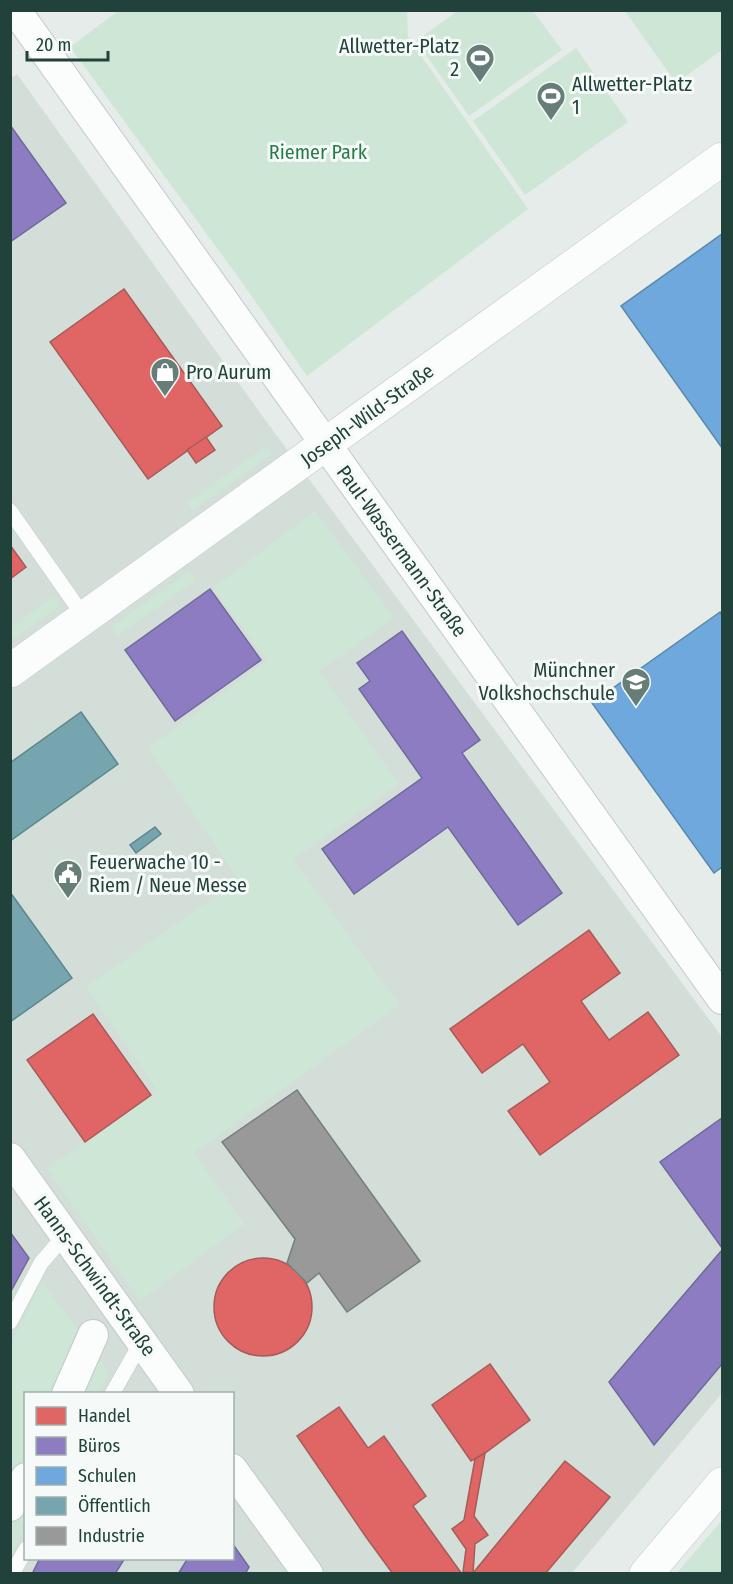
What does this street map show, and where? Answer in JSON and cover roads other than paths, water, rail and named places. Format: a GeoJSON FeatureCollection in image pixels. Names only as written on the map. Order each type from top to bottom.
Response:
{"type":"FeatureCollection","features":[{"type":"Feature","properties":{"kind":"street","name":"Paul-Wassermann-Straße"},"geometry":{"type":"LineString","coordinates":[[18,16],[723,999]]}},
{"type":"Feature","properties":{"kind":"street","name":"Joseph-Wild-Straße"},"geometry":{"type":"LineString","coordinates":[[10,671],[723,159]]}},
{"type":"Feature","properties":{"kind":"street","name":"Hanns-Schwindt-Straße"},"geometry":{"type":"LineString","coordinates":[[10,1158],[178,1392]]}},
{"type":"Feature","properties":{"kind":"street"},"geometry":{"type":"LineString","coordinates":[[68,1392],[93,1335]]}},
{"type":"Feature","properties":{"kind":"street"},"geometry":{"type":"LineString","coordinates":[[234,1472],[308,1574]]}},
{"type":"Feature","properties":{"kind":"street"},"geometry":{"type":"LineString","coordinates":[[10,1506],[24,1482]]}},
{"type":"Feature","properties":{"kind":"street"},"geometry":{"type":"LineString","coordinates":[[646,1574],[723,1484]]}},
{"type":"Feature","properties":{"kind":"lane"},"geometry":{"type":"LineString","coordinates":[[10,511],[84,618]]}},
{"type":"Feature","properties":{"kind":"lane"},"geometry":{"type":"LineString","coordinates":[[10,1322],[40,1263],[66,1234]]}},
{"type":"Feature","properties":{"kind":"lane"},"geometry":{"type":"LineString","coordinates":[[113,1392],[142,1341]]}},
{"type":"Feature","properties":{"kind":"lane"},"geometry":{"type":"LineString","coordinates":[[12,1574],[24,1553]]}},
{"type":"Feature","properties":{"kind":"place","name":"Allwetter-Platz 2"},"geometry":{"type":"Point","coordinates":[480,84]}},
{"type":"Feature","properties":{"kind":"place","name":"Allwetter-Platz 1"},"geometry":{"type":"Point","coordinates":[551,122]}},
{"type":"Feature","properties":{"kind":"place","name":"Pro Aurum"},"geometry":{"type":"Point","coordinates":[165,398]}},
{"type":"Feature","properties":{"kind":"place","name":"Münchner Volkshochschule"},"geometry":{"type":"Point","coordinates":[636,708]}},
{"type":"Feature","properties":{"kind":"place","name":"Feuerwache 10 - Riem / Neue Messe"},"geometry":{"type":"Point","coordinates":[68,900]}},
{"type":"Feature","properties":{"kind":"park label","name":"Riemer Park"},"geometry":{"type":"Point","coordinates":[318,152]}}]}
